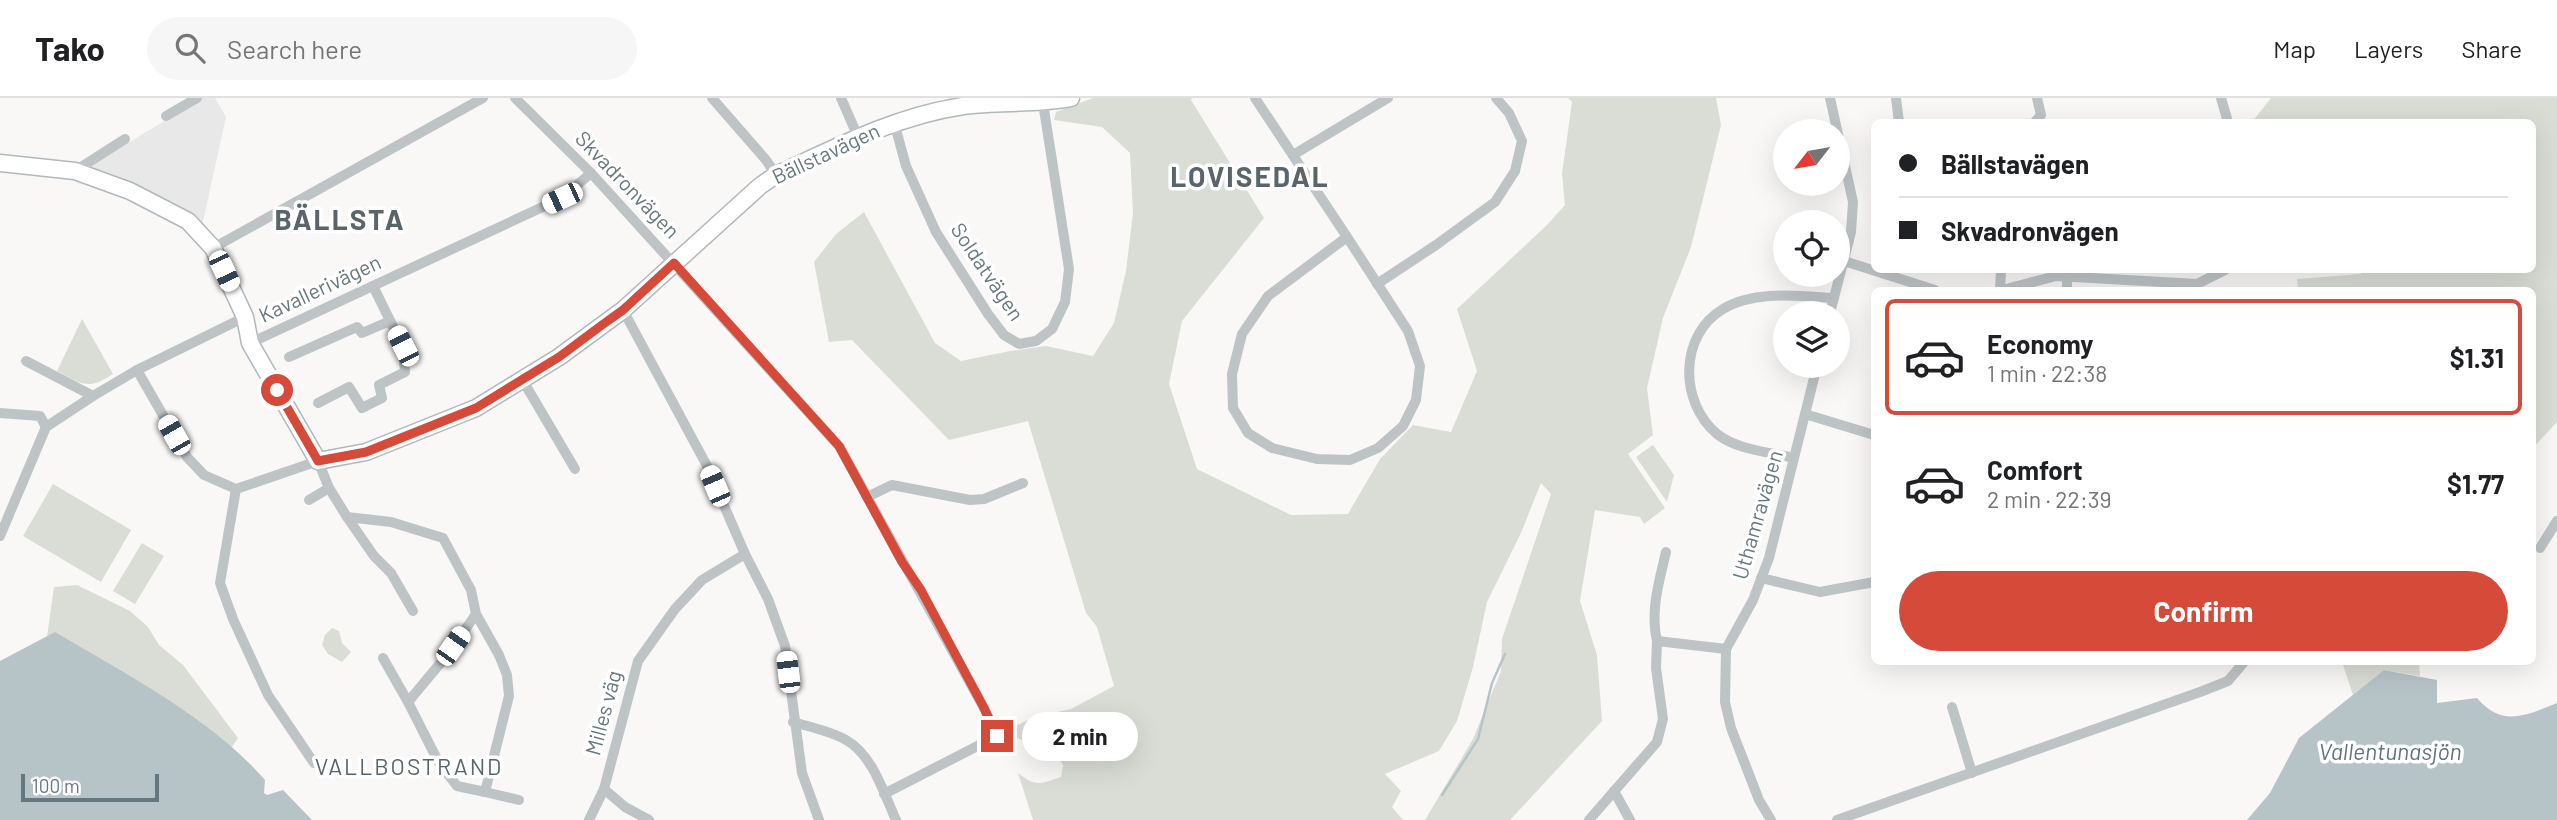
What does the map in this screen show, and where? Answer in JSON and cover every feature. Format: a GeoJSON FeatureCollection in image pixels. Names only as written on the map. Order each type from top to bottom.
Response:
{"type":"FeatureCollection","features":[{"type":"Feature","properties":{"kind":"street"},"geometry":{"type":"LineString","coordinates":[[166,116],[197,98]]}},
{"type":"Feature","properties":{"kind":"street"},"geometry":{"type":"LineString","coordinates":[[213,248],[483,98]]}},
{"type":"Feature","properties":{"kind":"street","name":"Skvadronvägen"},"geometry":{"type":"LineString","coordinates":[[515,98],[591,173],[839,446],[984,708],[997,736],[884,794]]}},
{"type":"Feature","properties":{"kind":"street"},"geometry":{"type":"LineString","coordinates":[[712,98],[766,160],[776,176]]}},
{"type":"Feature","properties":{"kind":"street"},"geometry":{"type":"LineString","coordinates":[[841,98],[858,137]]}},
{"type":"Feature","properties":{"kind":"street","name":"Bällstavägen"},"geometry":{"type":"LineString","coordinates":[[318,461],[366,452],[465,412],[559,357],[623,310],[760,186],[776,176],[894,122],[963,102],[1043,103],[1071,98]]}},
{"type":"Feature","properties":{"kind":"street"},"geometry":{"type":"LineString","coordinates":[[1255,98],[1347,237],[1408,331],[1420,366],[1416,400],[1404,426],[1378,448],[1350,460],[1317,459],[1272,448],[1248,433],[1233,408],[1232,374],[1242,334],[1268,296],[1347,237]]}},
{"type":"Feature","properties":{"kind":"street"},"geometry":{"type":"LineString","coordinates":[[1293,155],[1388,98]]}},
{"type":"Feature","properties":{"kind":"street"},"geometry":{"type":"LineString","coordinates":[[1377,284],[1495,202],[1515,171],[1521,141],[1508,113],[1496,98]]}},
{"type":"Feature","properties":{"kind":"street"},"geometry":{"type":"LineString","coordinates":[[1830,98],[1853,202],[1850,236]]}},
{"type":"Feature","properties":{"kind":"street"},"geometry":{"type":"LineString","coordinates":[[1896,98],[1899,119]]}},
{"type":"Feature","properties":{"kind":"street"},"geometry":{"type":"LineString","coordinates":[[2036,98],[2041,115],[2038,119]]}},
{"type":"Feature","properties":{"kind":"street"},"geometry":{"type":"LineString","coordinates":[[2221,98],[2227,119]]}},
{"type":"Feature","properties":{"kind":"street","name":"Soldatvägen"},"geometry":{"type":"LineString","coordinates":[[894,122],[906,166],[936,232],[988,314],[1004,335],[1018,344],[1036,341],[1052,329],[1065,302],[1069,269],[1043,103]]}},
{"type":"Feature","properties":{"kind":"street"},"geometry":{"type":"LineString","coordinates":[[75,172],[125,139]]}},
{"type":"Feature","properties":{"kind":"street"},"geometry":{"type":"LineString","coordinates":[[0,163],[75,172],[130,191],[188,221],[213,248],[245,317],[250,342],[318,461],[329,488],[374,556],[391,573],[413,611]]}},
{"type":"Feature","properties":{"kind":"street","name":"Kavallerivägen"},"geometry":{"type":"LineString","coordinates":[[250,342],[562,198],[591,173]]}},
{"type":"Feature","properties":{"kind":"street"},"geometry":{"type":"LineString","coordinates":[[1850,263],[1871,270]]}},
{"type":"Feature","properties":{"kind":"street"},"geometry":{"type":"LineString","coordinates":[[1882,273],[1926,287]]}},
{"type":"Feature","properties":{"kind":"street"},"geometry":{"type":"LineString","coordinates":[[2013,287],[2056,276],[2167,286],[2197,284],[2219,273]]}},
{"type":"Feature","properties":{"kind":"street"},"geometry":{"type":"LineString","coordinates":[[2067,276],[2067,287]]}},
{"type":"Feature","properties":{"kind":"street"},"geometry":{"type":"LineString","coordinates":[[318,403],[349,387],[362,408],[382,398],[379,385],[405,373],[403,346],[373,286]]}},
{"type":"Feature","properties":{"kind":"street"},"geometry":{"type":"LineString","coordinates":[[1833,301],[1837,287]]}},
{"type":"Feature","properties":{"kind":"street"},"geometry":{"type":"LineString","coordinates":[[1794,458],[1739,445],[1718,435],[1702,416],[1692,396],[1689,374],[1692,348],[1703,324],[1723,308],[1747,299],[1793,296],[1834,298]]}},
{"type":"Feature","properties":{"kind":"street"},"geometry":{"type":"LineString","coordinates":[[623,310],[706,464],[745,554],[768,599],[785,646],[793,722],[802,773],[818,820]]}},
{"type":"Feature","properties":{"kind":"street"},"geometry":{"type":"LineString","coordinates":[[0,536],[46,427],[137,370],[245,317]]}},
{"type":"Feature","properties":{"kind":"street"},"geometry":{"type":"LineString","coordinates":[[289,357],[357,327],[362,333],[390,321]]}},
{"type":"Feature","properties":{"kind":"street"},"geometry":{"type":"LineString","coordinates":[[26,361],[93,396]]}},
{"type":"Feature","properties":{"kind":"street"},"geometry":{"type":"LineString","coordinates":[[137,370],[187,457],[204,475],[236,489],[318,461]]}},
{"type":"Feature","properties":{"kind":"street","name":"Uthamravägen"},"geometry":{"type":"LineString","coordinates":[[1771,820],[1759,800],[1731,728],[1725,702],[1726,649],[1754,600],[1769,558],[1814,378]]}},
{"type":"Feature","properties":{"kind":"street"},"geometry":{"type":"LineString","coordinates":[[522,379],[575,469]]}},
{"type":"Feature","properties":{"kind":"street"},"geometry":{"type":"LineString","coordinates":[[0,413],[40,416],[46,427]]}},
{"type":"Feature","properties":{"kind":"street"},"geometry":{"type":"LineString","coordinates":[[1805,414],[1871,434]]}},
{"type":"Feature","properties":{"kind":"street"},"geometry":{"type":"LineString","coordinates":[[867,497],[892,485],[970,500],[984,499],[1023,483]]}},
{"type":"Feature","properties":{"kind":"street"},"geometry":{"type":"LineString","coordinates":[[309,500],[329,488]]}},
{"type":"Feature","properties":{"kind":"street"},"geometry":{"type":"LineString","coordinates":[[236,489],[220,583],[233,619],[268,695],[314,763]]}},
{"type":"Feature","properties":{"kind":"street"},"geometry":{"type":"LineString","coordinates":[[347,517],[391,522],[443,538],[471,590],[476,614],[499,654],[507,675],[509,695],[485,792]]}},
{"type":"Feature","properties":{"kind":"street"},"geometry":{"type":"LineString","coordinates":[[2540,548],[2557,521]]}},
{"type":"Feature","properties":{"kind":"street"},"geometry":{"type":"LineString","coordinates":[[1589,820],[1657,742],[1663,719],[1656,668],[1657,641],[1653,626],[1654,605],[1666,552]]}},
{"type":"Feature","properties":{"kind":"street","name":"Milles väg"},"geometry":{"type":"LineString","coordinates":[[649,820],[625,807],[604,789],[638,661],[675,609],[702,580],[745,554]]}},
{"type":"Feature","properties":{"kind":"street"},"geometry":{"type":"LineString","coordinates":[[1761,579],[1820,592],[1871,583]]}},
{"type":"Feature","properties":{"kind":"street"},"geometry":{"type":"LineString","coordinates":[[408,702],[448,654],[476,614]]}},
{"type":"Feature","properties":{"kind":"street"},"geometry":{"type":"LineString","coordinates":[[1657,641],[1726,649]]}},
{"type":"Feature","properties":{"kind":"street"},"geometry":{"type":"LineString","coordinates":[[383,658],[439,764],[457,786],[519,800]]}},
{"type":"Feature","properties":{"kind":"street"},"geometry":{"type":"LineString","coordinates":[[1837,820],[2228,681],[2241,665]]}},
{"type":"Feature","properties":{"kind":"street"},"geometry":{"type":"LineString","coordinates":[[1952,707],[1972,772]]}},
{"type":"Feature","properties":{"kind":"street"},"geometry":{"type":"LineString","coordinates":[[793,722],[844,738],[856,747],[870,765],[896,820]]}},
{"type":"Feature","properties":{"kind":"street"},"geometry":{"type":"LineString","coordinates":[[589,820],[604,789]]}},
{"type":"Feature","properties":{"kind":"street"},"geometry":{"type":"LineString","coordinates":[[1614,791],[1630,820]]}},
{"type":"Feature","properties":{"kind":"shaded area"},"geometry":{"type":"Polygon","coordinates":[[[202,98],[215,98],[226,117],[202,226],[89,167],[202,98]]]}},
{"type":"Feature","properties":{"kind":"shaded area"},"geometry":{"type":"Polygon","coordinates":[[[1093,98],[1192,98],[1264,218],[1182,321],[1169,384],[1197,469],[1291,515],[1348,514],[1380,459],[1413,425],[1451,432],[1477,371],[1457,309],[1565,205],[1562,174],[1572,102],[1568,98],[1716,98],[1721,125],[1691,247],[1663,318],[1647,388],[1653,435],[1628,454],[1665,508],[1644,524],[1640,517],[1595,510],[1580,601],[1597,655],[1602,721],[1510,820],[1425,820],[1473,739],[1501,671],[1502,639],[1551,494],[1541,483],[1521,533],[1487,602],[1473,667],[1457,721],[1439,751],[1385,774],[1401,791],[1392,807],[1403,820],[1033,820],[1018,773],[1029,781],[1043,783],[1061,777],[1063,765],[1056,754],[1003,732],[1034,717],[1071,709],[1114,686],[1097,627],[1086,613],[1028,421],[949,440],[852,340],[829,342],[814,262],[836,234],[864,212],[935,343],[961,361],[1046,346],[1093,356],[1114,323],[1126,271],[1133,213],[1130,153],[1102,127],[1054,120],[1056,112],[1093,98]]]}},
{"type":"Feature","properties":{"kind":"shaded area"},"geometry":{"type":"Polygon","coordinates":[[[2271,98],[2557,98],[2557,422],[2536,445],[2536,287],[2298,287],[2297,279],[2361,273],[2536,273],[2536,119],[2254,119],[2271,98]]]}},
{"type":"Feature","properties":{"kind":"shaded area"},"geometry":{"type":"Polygon","coordinates":[[[82,319],[113,374],[97,383],[85,384],[57,371],[82,319]]]}},
{"type":"Feature","properties":{"kind":"shaded area"},"geometry":{"type":"Polygon","coordinates":[[[1653,445],[1674,475],[1667,502],[1636,457],[1653,445]]]}},
{"type":"Feature","properties":{"kind":"shaded area"},"geometry":{"type":"Polygon","coordinates":[[[53,484],[131,530],[101,582],[23,536],[53,484]]]}},
{"type":"Feature","properties":{"kind":"shaded area"},"geometry":{"type":"Polygon","coordinates":[[[142,543],[164,556],[135,604],[113,591],[142,543]]]}},
{"type":"Feature","properties":{"kind":"shaded area"},"geometry":{"type":"Polygon","coordinates":[[[77,585],[130,611],[148,627],[159,645],[183,665],[238,738],[232,747],[162,696],[47,637],[54,587],[77,585]]]}},
{"type":"Feature","properties":{"kind":"shaded area"},"geometry":{"type":"Polygon","coordinates":[[[332,628],[339,631],[342,643],[351,652],[342,662],[328,654],[322,645],[325,635],[332,628]]]}},
{"type":"Feature","properties":{"kind":"shaded area"},"geometry":{"type":"Polygon","coordinates":[[[2343,665],[2419,665],[2420,676],[2384,670],[2353,695],[2343,665]]]}},
{"type":"Feature","properties":{"kind":"water"},"geometry":{"type":"Polygon","coordinates":[[[55,632],[166,698],[219,736],[265,780],[264,793],[267,795],[283,790],[312,820],[0,820],[0,661],[55,632]]]}},
{"type":"Feature","properties":{"kind":"water","name":"Vallentunasjön"},"geometry":{"type":"Polygon","coordinates":[[[2384,670],[2437,680],[2437,703],[2477,698],[2486,707],[2505,716],[2525,715],[2557,703],[2557,820],[2247,820],[2270,793],[2299,738],[2384,670]]]}},
{"type":"Feature","properties":{"kind":"waterway"},"geometry":{"type":"LineString","coordinates":[[1442,795],[1478,739],[1492,683],[1505,654]]}},
{"type":"Feature","properties":{"kind":"district","name":"LOVISEDAL"},"geometry":{"type":"Point","coordinates":[1250,177]}},
{"type":"Feature","properties":{"kind":"district","name":"BÄLLSTA"},"geometry":{"type":"Point","coordinates":[340,220]}},
{"type":"Feature","properties":{"kind":"district","name":"VALLBOSTRAND"},"geometry":{"type":"Point","coordinates":[409,767]}},
{"type":"Feature","properties":{"kind":"route"},"geometry":{"type":"LineString","coordinates":[[277,390],[318,461],[366,452],[476,408],[499,394],[559,357],[623,310],[674,263],[839,446],[902,562],[921,590],[997,736]]}}]}
